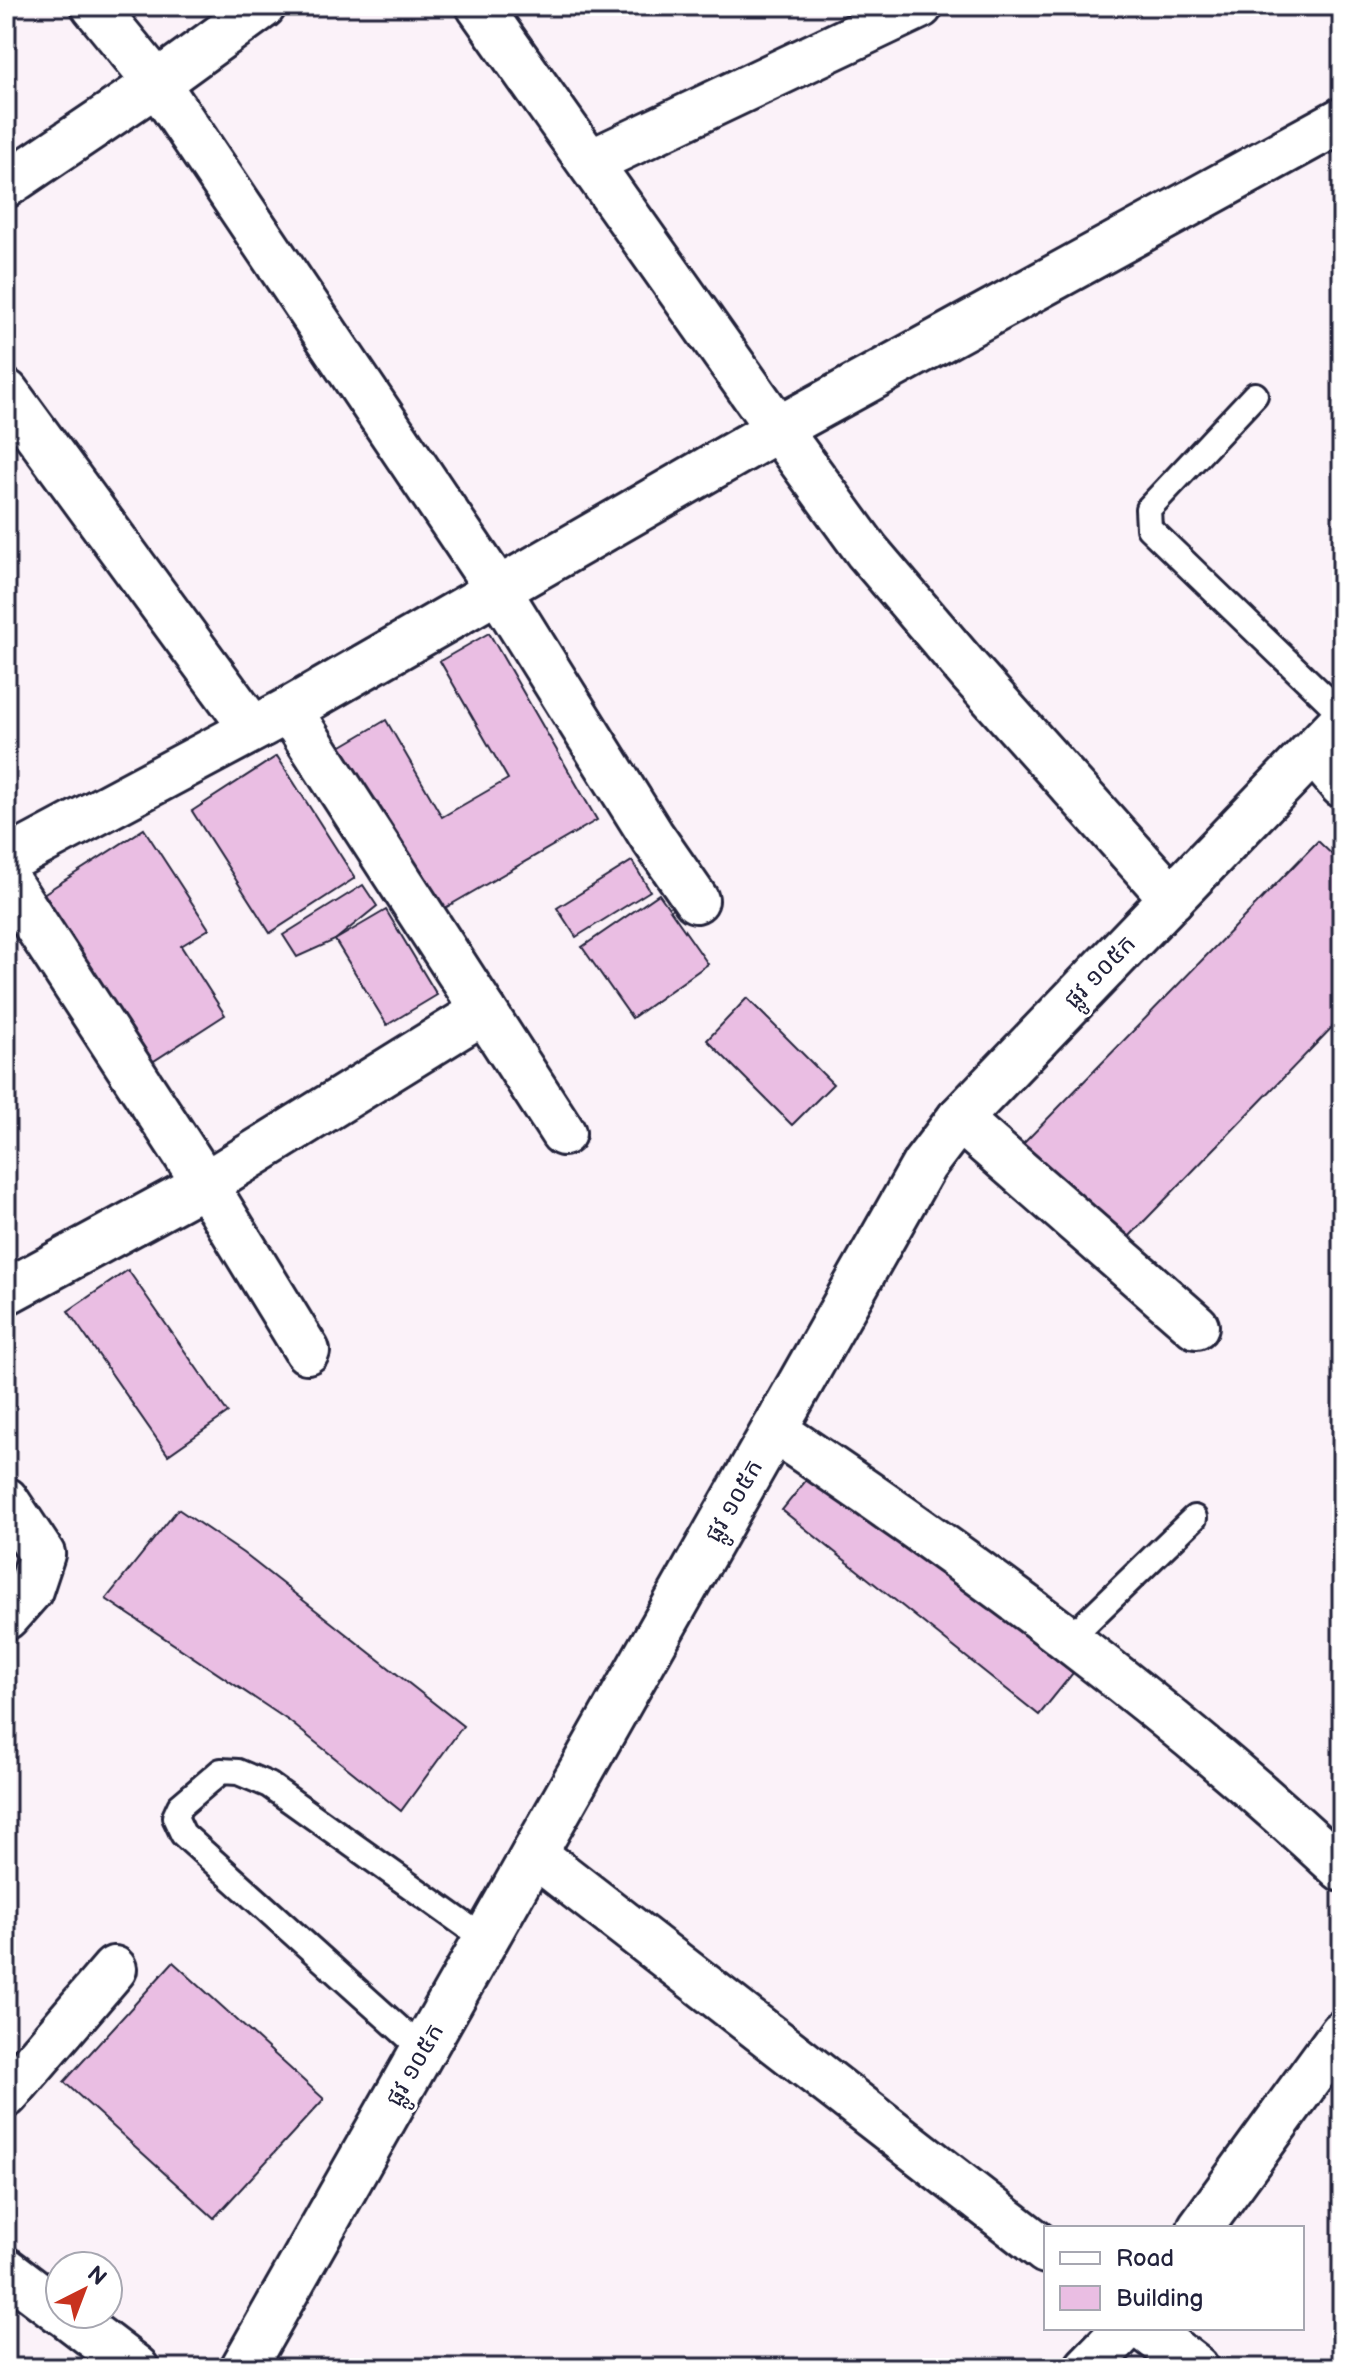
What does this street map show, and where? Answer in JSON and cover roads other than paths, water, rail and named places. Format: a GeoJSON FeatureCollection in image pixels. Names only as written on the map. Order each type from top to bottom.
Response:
{"type":"FeatureCollection","features":[{"type":"Feature","properties":{"kind":"street"},"geometry":{"type":"LineString","coordinates":[[94,6],[157,83],[498,590],[651,835],[696,900]]}},
{"type":"Feature","properties":{"kind":"street"},"geometry":{"type":"LineString","coordinates":[[6,185],[157,83],[263,6]]}},
{"type":"Feature","properties":{"kind":"street"},"geometry":{"type":"LineString","coordinates":[[479,6],[778,429],[877,563],[1172,898]]}},
{"type":"Feature","properties":{"kind":"street"},"geometry":{"type":"LineString","coordinates":[[591,162],[920,6]]}},
{"type":"Feature","properties":{"kind":"street"},"geometry":{"type":"LineString","coordinates":[[6,861],[270,719],[778,429],[1342,120]]}},
{"type":"Feature","properties":{"kind":"street"},"geometry":{"type":"LineString","coordinates":[[6,392],[270,719],[484,1011],[563,1133]]}},
{"type":"Feature","properties":{"kind":"street"},"geometry":{"type":"LineString","coordinates":[[1328,736],[1342,785]]}},
{"type":"Feature","properties":{"kind":"street","name":"ផ្លូវ ១០៥ក"},"geometry":{"type":"LineString","coordinates":[[243,2368],[924,1165],[959,1119],[1328,736]]}},
{"type":"Feature","properties":{"kind":"street"},"geometry":{"type":"LineString","coordinates":[[6,879],[205,1184],[307,1351]]}},
{"type":"Feature","properties":{"kind":"street"},"geometry":{"type":"LineString","coordinates":[[6,1292],[205,1184],[484,1011]]}},
{"type":"Feature","properties":{"kind":"street"},"geometry":{"type":"LineString","coordinates":[[959,1119],[1196,1326]]}},
{"type":"Feature","properties":{"kind":"street"},"geometry":{"type":"LineString","coordinates":[[774,1430],[886,1505],[1069,1639],[1291,1821],[1342,1869]]}},
{"type":"Feature","properties":{"kind":"street"},"geometry":{"type":"LineString","coordinates":[[6,1500],[42,1554],[30,1590],[6,1617]]}},
{"type":"Feature","properties":{"kind":"street"},"geometry":{"type":"LineString","coordinates":[[534,1854],[1044,2249]]}},
{"type":"Feature","properties":{"kind":"street"},"geometry":{"type":"LineString","coordinates":[[6,2095],[114,1969]]}},
{"type":"Feature","properties":{"kind":"street"},"geometry":{"type":"LineString","coordinates":[[1201,2226],[1342,2033]]}},
{"type":"Feature","properties":{"kind":"street"},"geometry":{"type":"LineString","coordinates":[[6,2270],[44,2298]]}},
{"type":"Feature","properties":{"kind":"street"},"geometry":{"type":"LineString","coordinates":[[86,2330],[136,2368]]}},
{"type":"Feature","properties":{"kind":"street"},"geometry":{"type":"LineString","coordinates":[[1087,2368],[1124,2330]]}},
{"type":"Feature","properties":{"kind":"street"},"geometry":{"type":"LineString","coordinates":[[1147,2330],[1196,2368]]}},
{"type":"Feature","properties":{"kind":"lane"},"geometry":{"type":"LineString","coordinates":[[1255,395],[1148,509],[1149,528],[1342,714]]}},
{"type":"Feature","properties":{"kind":"lane"},"geometry":{"type":"LineString","coordinates":[[1069,1639],[1194,1518]]}},
{"type":"Feature","properties":{"kind":"lane"},"geometry":{"type":"LineString","coordinates":[[423,2050],[183,1834],[175,1817],[180,1806],[221,1771],[238,1772],[269,1785],[486,1940]]}}]}
